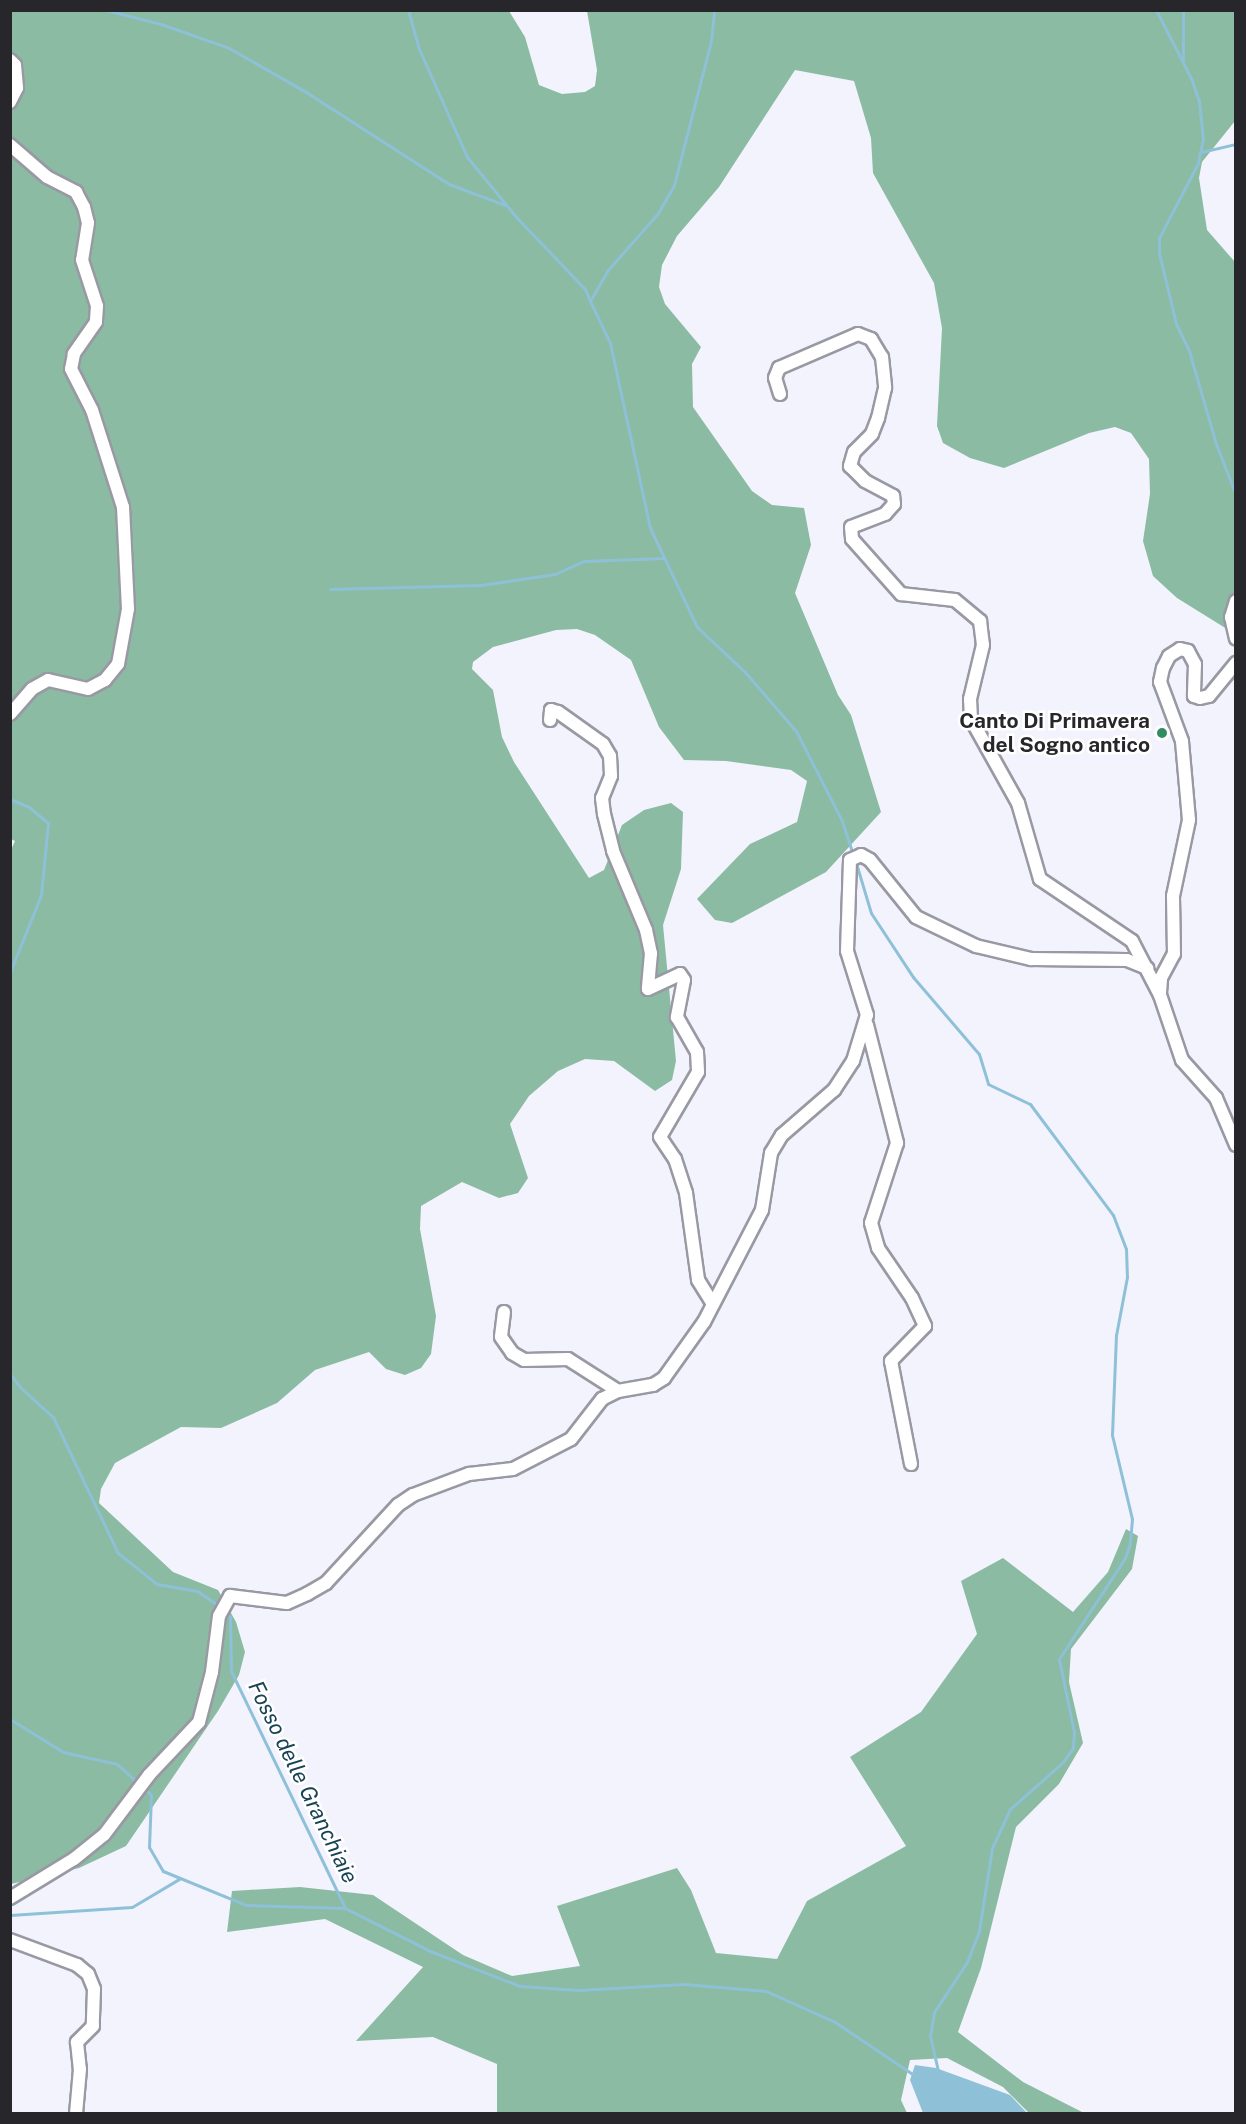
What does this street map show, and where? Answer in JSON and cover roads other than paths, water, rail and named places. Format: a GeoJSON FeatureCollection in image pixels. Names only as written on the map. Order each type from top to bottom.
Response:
{"type":"FeatureCollection","features":[{"type":"Feature","properties":{"kind":"street"},"geometry":{"type":"LineString","coordinates":[[10,60],[15,65],[17,88],[10,102]]}},
{"type":"Feature","properties":{"kind":"street"},"geometry":{"type":"LineString","coordinates":[[10,145],[46,177],[76,192],[84,207],[88,223],[82,260],[97,306],[96,322],[74,354],[71,369],[92,410],[123,507],[128,609],[118,664],[105,680],[88,689],[48,680],[32,689],[10,714]]}},
{"type":"Feature","properties":{"kind":"street"},"geometry":{"type":"LineString","coordinates":[[780,394],[776,378],[779,368],[858,334],[871,339],[882,357],[885,388],[872,434],[854,452],[850,466],[859,477],[893,496],[894,504],[885,514],[850,527],[852,539],[901,594],[955,600],[980,621],[984,645],[970,699],[971,719],[1018,803],[1040,879],[1132,941],[1160,995],[1182,1060],[1216,1098],[1236,1145]]}},
{"type":"Feature","properties":{"kind":"street"},"geometry":{"type":"LineString","coordinates":[[1236,601],[1231,617],[1236,638]]}},
{"type":"Feature","properties":{"kind":"street"},"geometry":{"type":"LineString","coordinates":[[1160,995],[1161,978],[1174,954],[1173,896],[1189,820],[1182,741],[1160,682],[1163,668],[1169,656],[1180,650],[1188,651],[1195,664],[1194,696],[1200,698],[1209,696],[1236,663]]}},
{"type":"Feature","properties":{"kind":"street"},"geometry":{"type":"LineString","coordinates":[[550,720],[551,710],[558,712],[603,744],[610,756],[611,776],[602,798],[604,814],[613,851],[646,930],[651,953],[648,988],[680,974],[684,980],[677,1017],[697,1052],[698,1071],[660,1137],[675,1159],[686,1193],[698,1280],[713,1304]]}},
{"type":"Feature","properties":{"kind":"street"},"geometry":{"type":"LineString","coordinates":[[911,1464],[891,1361],[925,1326],[912,1298],[878,1248],[872,1223],[897,1143],[866,1023],[864,1000],[847,951],[847,871],[850,860],[861,855],[877,865],[916,917],[975,946],[1031,959],[1127,960],[1147,968]]}},
{"type":"Feature","properties":{"kind":"street"},"geometry":{"type":"LineString","coordinates":[[10,1898],[74,1859],[104,1835],[149,1775],[199,1722],[224,1601],[239,1595],[268,1603],[287,1603],[307,1594],[326,1583],[398,1505],[412,1495],[469,1474],[513,1469],[559,1446],[582,1428],[602,1399],[618,1391],[653,1385],[664,1378],[713,1304],[762,1210],[771,1153],[782,1135],[834,1090],[854,1061],[866,1023]]}},
{"type":"Feature","properties":{"kind":"street"},"geometry":{"type":"LineString","coordinates":[[504,1312],[501,1337],[512,1353],[524,1360],[568,1359],[618,1391]]}},
{"type":"Feature","properties":{"kind":"street"},"geometry":{"type":"LineString","coordinates":[[10,1940],[77,1965],[88,1974],[94,1989],[93,2026],[77,2042],[76,2051],[80,2069],[76,2114]]}},
{"type":"Feature","properties":{"kind":"water"},"geometry":{"type":"Polygon","coordinates":[[[915,2065],[936,2068],[1010,2095],[1027,2113],[923,2113],[910,2080],[915,2065]]]}},
{"type":"Feature","properties":{"kind":"waterway"},"geometry":{"type":"LineString","coordinates":[[106,10],[161,24],[229,48],[306,92],[449,184],[505,205]]}},
{"type":"Feature","properties":{"kind":"waterway"},"geometry":{"type":"LineString","coordinates":[[408,10],[419,49],[467,157],[518,219],[585,289],[610,343],[650,528],[697,627],[745,672],[796,731],[842,821],[853,854]]}},
{"type":"Feature","properties":{"kind":"waterway"},"geometry":{"type":"LineString","coordinates":[[590,301],[607,271],[658,213],[674,185],[711,41],[714,10]]}},
{"type":"Feature","properties":{"kind":"waterway"},"geometry":{"type":"LineString","coordinates":[[1156,10],[1191,78],[1199,101],[1203,139],[1198,163],[1159,238],[1159,253],[1176,324],[1189,351],[1216,444],[1236,495]]}},
{"type":"Feature","properties":{"kind":"waterway"},"geometry":{"type":"LineString","coordinates":[[1183,10],[1183,59]]}},
{"type":"Feature","properties":{"kind":"waterway"},"geometry":{"type":"LineString","coordinates":[[1201,152],[1236,144]]}},
{"type":"Feature","properties":{"kind":"waterway"},"geometry":{"type":"LineString","coordinates":[[330,589],[481,585],[555,574],[584,561],[664,558]]}},
{"type":"Feature","properties":{"kind":"waterway","name":"Fosso delle Granchiaie"},"geometry":{"type":"LineString","coordinates":[[10,799],[29,807],[48,823],[41,895],[10,972]]}},
{"type":"Feature","properties":{"kind":"waterway"},"geometry":{"type":"LineString","coordinates":[[856,863],[871,913],[913,977],[979,1054],[988,1084],[1030,1104],[1113,1215],[1126,1249],[1127,1277],[1116,1335],[1112,1435],[1132,1519],[1130,1544],[1125,1558],[1059,1659],[1074,1732],[1073,1748],[1063,1762],[1010,1809],[992,1848],[979,1931],[967,1962],[934,2012],[930,2036],[938,2070]]}},
{"type":"Feature","properties":{"kind":"waterway","name":"Fosso delle Granchiaie"},"geometry":{"type":"LineString","coordinates":[[10,1374],[20,1387],[53,1417],[118,1553],[157,1584],[197,1591],[219,1606]]}},
{"type":"Feature","properties":{"kind":"waterway","name":"Fosso delle Granchiaie"},"geometry":{"type":"LineString","coordinates":[[226,1613],[230,1617],[231,1671],[345,1908],[430,1951],[520,1986],[578,1990],[684,1984],[766,1991],[835,2022],[914,2075]]}},
{"type":"Feature","properties":{"kind":"waterway"},"geometry":{"type":"LineString","coordinates":[[10,1719],[63,1752],[117,1764],[138,1783]]}},
{"type":"Feature","properties":{"kind":"waterway"},"geometry":{"type":"LineString","coordinates":[[143,1787],[151,1795],[149,1847],[163,1871],[246,1905],[345,1908]]}},
{"type":"Feature","properties":{"kind":"waterway"},"geometry":{"type":"LineString","coordinates":[[10,1915],[132,1907],[179,1879]]}},
{"type":"Feature","properties":{"kind":"place","name":"Canto Di Primavera del Sogno antico"},"geometry":{"type":"Point","coordinates":[1162,733]}}]}
